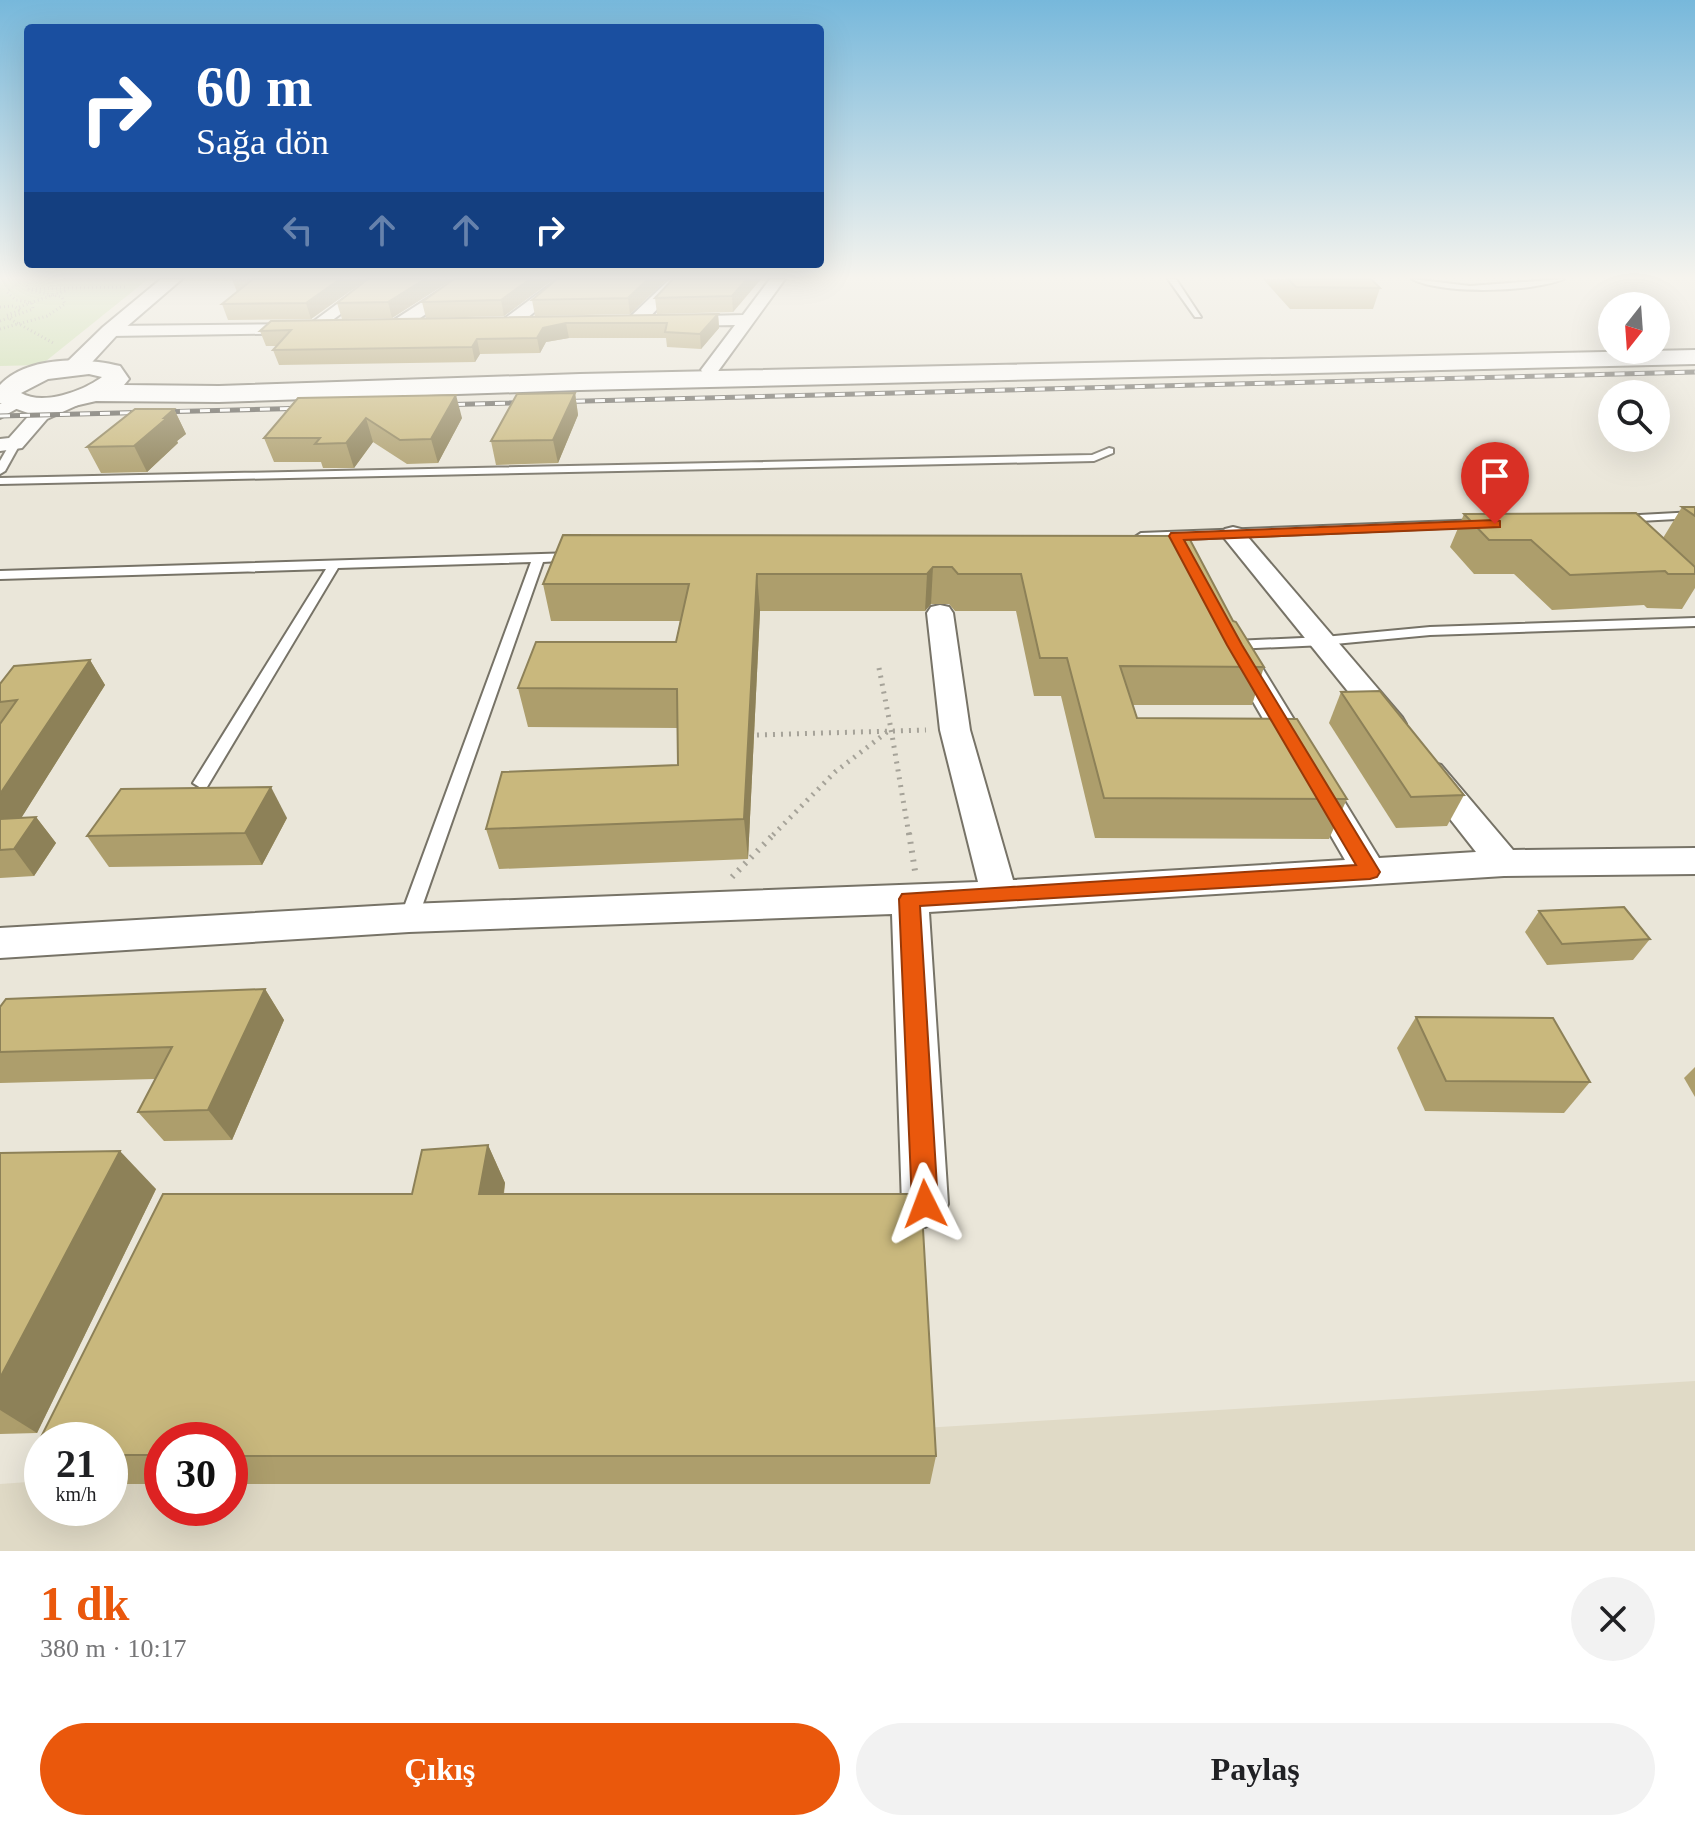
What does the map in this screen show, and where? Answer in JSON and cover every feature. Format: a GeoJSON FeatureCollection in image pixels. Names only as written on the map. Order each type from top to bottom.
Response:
{"type":"FeatureCollection","features":[{"type":"Feature","properties":{"kind":"main road"},"geometry":{"type":"LineString","coordinates":[[1566,351],[190,381],[74,368],[29,378],[11,388],[5,399],[44,404],[83,397],[627,381],[1695,357]]}},
{"type":"Feature","properties":{"kind":"main road"},"geometry":{"type":"LineString","coordinates":[[83,397],[111,385],[111,373]]}},
{"type":"Feature","properties":{"kind":"street"},"geometry":{"type":"LineString","coordinates":[[74,368],[90,351]]}},
{"type":"Feature","properties":{"kind":"street"},"geometry":{"type":"LineString","coordinates":[[111,373],[125,351]]}},
{"type":"Feature","properties":{"kind":"street"},"geometry":{"type":"LineString","coordinates":[[710,370],[723,351]]}},
{"type":"Feature","properties":{"kind":"street"},"geometry":{"type":"LineString","coordinates":[[8,444],[40,415],[83,397]]}},
{"type":"Feature","properties":{"kind":"street"},"geometry":{"type":"LineString","coordinates":[[1233,534],[1504,863]]}},
{"type":"Feature","properties":{"kind":"street"},"geometry":{"type":"LineString","coordinates":[[1176,536],[1190,563]]}},
{"type":"Feature","properties":{"kind":"street"},"geometry":{"type":"LineString","coordinates":[[940,613],[955,730],[999,894]]}},
{"type":"Feature","properties":{"kind":"street"},"geometry":{"type":"LineString","coordinates":[[1220,617],[1370,872]]}},
{"type":"Feature","properties":{"kind":"street"},"geometry":{"type":"LineString","coordinates":[[0,943],[409,918],[915,899],[1504,863],[1695,861]]}},
{"type":"Feature","properties":{"kind":"street"},"geometry":{"type":"LineString","coordinates":[[915,899],[925,1204]]}},
{"type":"Feature","properties":{"kind":"lane"},"geometry":{"type":"LineString","coordinates":[[0,471],[8,444]]}},
{"type":"Feature","properties":{"kind":"lane"},"geometry":{"type":"LineString","coordinates":[[0,481],[1094,458],[1109,451]]}},
{"type":"Feature","properties":{"kind":"lane"},"geometry":{"type":"LineString","coordinates":[[1600,520],[1695,515]]}},
{"type":"Feature","properties":{"kind":"lane"},"geometry":{"type":"LineString","coordinates":[[1128,538],[1495,524]]}},
{"type":"Feature","properties":{"kind":"lane"},"geometry":{"type":"LineString","coordinates":[[0,575],[593,557]]}},
{"type":"Feature","properties":{"kind":"lane"},"geometry":{"type":"LineString","coordinates":[[409,918],[538,559]]}},
{"type":"Feature","properties":{"kind":"lane"},"geometry":{"type":"LineString","coordinates":[[201,783],[334,565]]}},
{"type":"Feature","properties":{"kind":"lane"},"geometry":{"type":"LineString","coordinates":[[1234,645],[1324,641],[1430,631],[1695,622]]}},
{"type":"Feature","properties":{"kind":"path"},"geometry":{"type":"LineString","coordinates":[[879,668],[891,729],[915,899]]}},
{"type":"Feature","properties":{"kind":"path"},"geometry":{"type":"LineString","coordinates":[[757,735],[891,729],[955,730]]}},
{"type":"Feature","properties":{"kind":"path"},"geometry":{"type":"LineString","coordinates":[[695,909],[729,880],[835,772],[891,729]]}},
{"type":"Feature","properties":{"kind":"shaded area"},"geometry":{"type":"Polygon","coordinates":[[[1695,1381],[1695,1551],[0,1551],[0,1484],[24,1482],[24,1526],[128,1526],[128,1476],[144,1475],[144,1526],[248,1526],[248,1469],[1695,1381]]]}},
{"type":"Feature","properties":{"kind":"green space"},"geometry":{"type":"Polygon","coordinates":[[[0,351],[58,351],[41,365],[0,366],[0,351]]]}},
{"type":"Feature","properties":{"kind":"building"},"geometry":{"type":"Polygon","coordinates":[[[575,393],[553,440],[491,441],[517,394],[575,393]]]}},
{"type":"Feature","properties":{"kind":"building"},"geometry":{"type":"Polygon","coordinates":[[[456,395],[431,439],[400,440],[366,418],[346,443],[315,444],[320,438],[264,438],[298,398],[456,395]]]}},
{"type":"Feature","properties":{"kind":"building"},"geometry":{"type":"Polygon","coordinates":[[[135,409],[174,409],[134,446],[87,447],[135,409]]]}},
{"type":"Feature","properties":{"kind":"building"},"geometry":{"type":"Polygon","coordinates":[[[1682,507],[1695,507],[1695,516],[1682,507]]]}},
{"type":"Feature","properties":{"kind":"building"},"geometry":{"type":"Polygon","coordinates":[[[1636,513],[1695,567],[1695,574],[1668,574],[1665,571],[1570,575],[1531,540],[1489,540],[1464,514],[1636,513]]]}},
{"type":"Feature","properties":{"kind":"building"},"geometry":{"type":"Polygon","coordinates":[[[563,535],[1188,536],[1233,621],[1264,667],[1120,666],[1137,718],[1297,719],[1347,799],[1104,798],[1067,658],[1040,658],[1021,574],[958,574],[952,567],[933,567],[927,574],[757,574],[744,819],[486,829],[502,772],[678,765],[677,689],[518,688],[536,642],[676,642],[689,584],[543,584],[563,535]]]}},
{"type":"Feature","properties":{"kind":"building"},"geometry":{"type":"Polygon","coordinates":[[[90,660],[0,794],[0,724],[17,700],[0,702],[0,684],[14,666],[90,660]]]}},
{"type":"Feature","properties":{"kind":"building"},"geometry":{"type":"Polygon","coordinates":[[[1380,691],[1464,795],[1411,797],[1341,692],[1380,691]]]}},
{"type":"Feature","properties":{"kind":"building"},"geometry":{"type":"Polygon","coordinates":[[[271,787],[245,833],[87,836],[121,789],[271,787]]]}},
{"type":"Feature","properties":{"kind":"building"},"geometry":{"type":"Polygon","coordinates":[[[36,817],[14,849],[0,850],[0,819],[36,817]]]}},
{"type":"Feature","properties":{"kind":"building"},"geometry":{"type":"Polygon","coordinates":[[[1624,907],[1650,939],[1562,944],[1539,911],[1624,907]]]}},
{"type":"Feature","properties":{"kind":"building"},"geometry":{"type":"Polygon","coordinates":[[[265,989],[208,1110],[138,1112],[172,1047],[0,1052],[0,1007],[6,999],[265,989]]]}},
{"type":"Feature","properties":{"kind":"building"},"geometry":{"type":"Polygon","coordinates":[[[1416,1017],[1553,1018],[1590,1082],[1446,1081],[1416,1017]]]}},
{"type":"Feature","properties":{"kind":"building"},"geometry":{"type":"Polygon","coordinates":[[[488,1145],[479,1194],[921,1194],[936,1456],[248,1456],[248,1422],[144,1422],[144,1455],[128,1455],[128,1422],[49,1422],[163,1194],[412,1194],[422,1150],[488,1145]]]}},
{"type":"Feature","properties":{"kind":"building"},"geometry":{"type":"Polygon","coordinates":[[[120,1151],[0,1378],[0,1153],[120,1151]]]}},
{"type":"Feature","properties":{"kind":"railway"},"geometry":{"type":"LineString","coordinates":[[435,405],[1695,372]]}},
{"type":"Feature","properties":{"kind":"railway"},"geometry":{"type":"LineString","coordinates":[[0,416],[311,408]]}},
{"type":"Feature","properties":{"kind":"route"},"geometry":{"type":"LineString","coordinates":[[925,1204],[910,899],[1370,872],[1234,645],[1176,536],[1495,524]]}}]}
